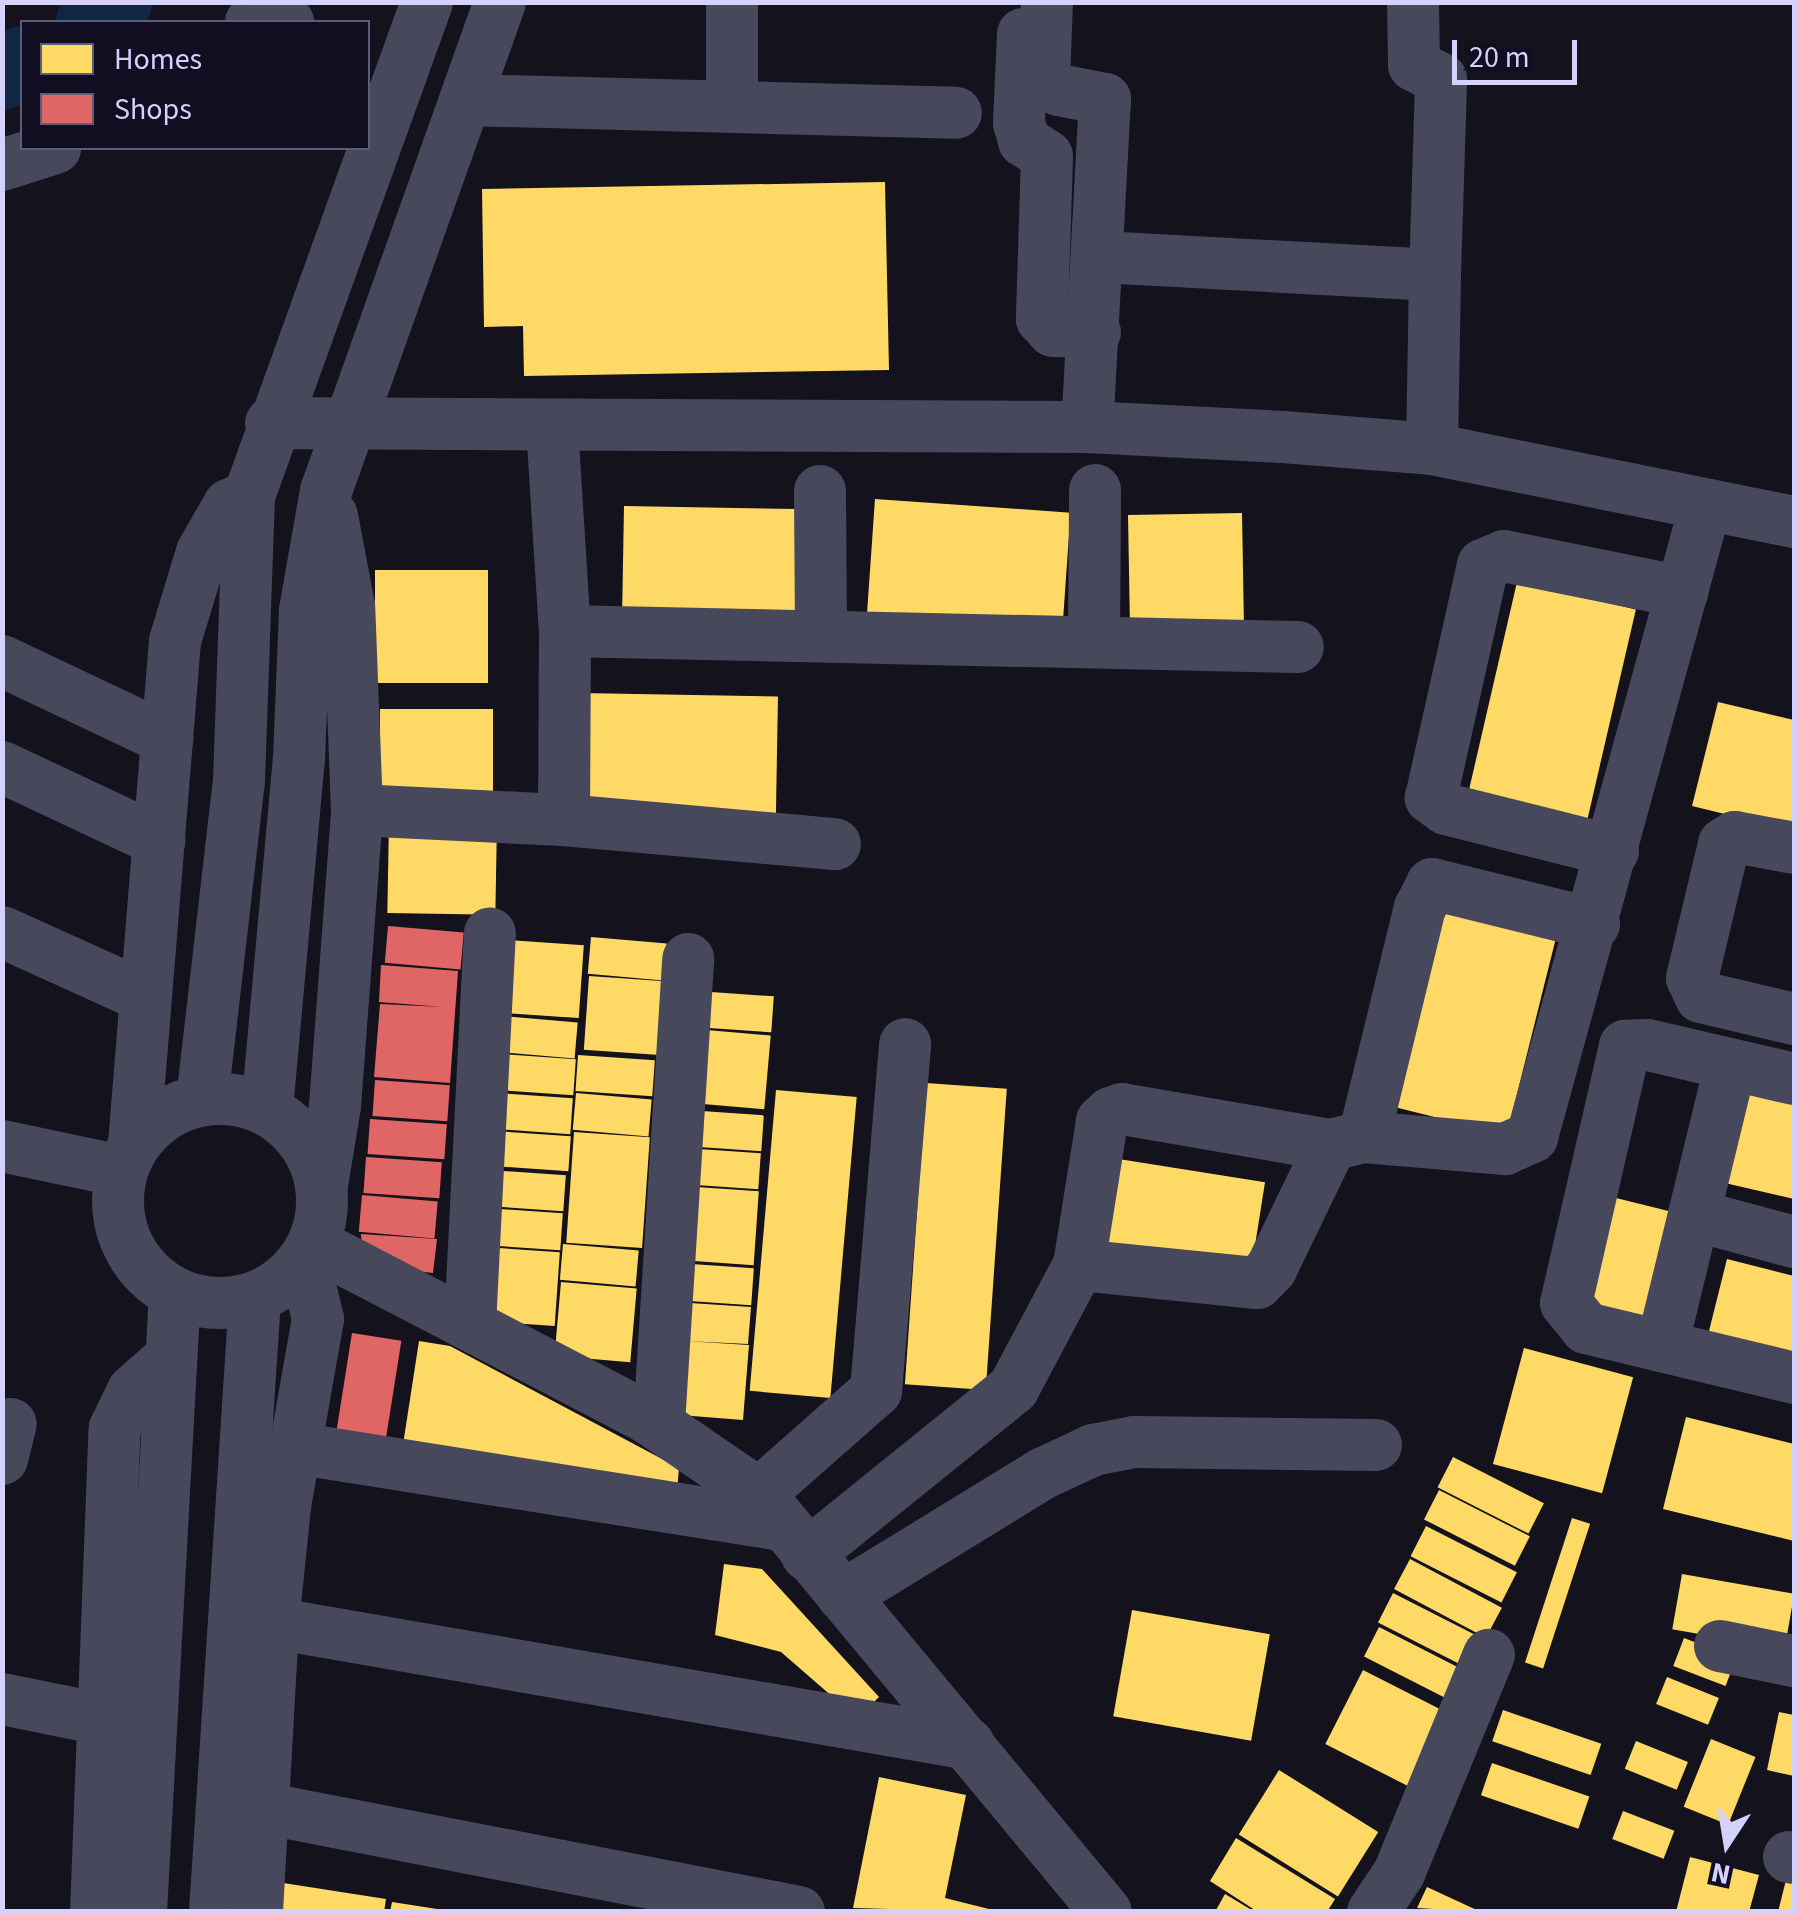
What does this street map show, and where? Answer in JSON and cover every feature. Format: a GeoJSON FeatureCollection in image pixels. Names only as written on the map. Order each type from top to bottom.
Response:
{"type":"FeatureCollection","features":[{"type":"Feature","properties":{"kind":"street"},"geometry":{"type":"LineString","coordinates":[[370,108],[386,58],[427,2]]}},
{"type":"Feature","properties":{"kind":"street"},"geometry":{"type":"LineString","coordinates":[[267,1110],[300,760],[304,610],[326,491],[500,2]]}},
{"type":"Feature","properties":{"kind":"street"},"geometry":{"type":"LineString","coordinates":[[732,2],[732,106]]}},
{"type":"Feature","properties":{"kind":"street"},"geometry":{"type":"LineString","coordinates":[[1413,2],[1414,64],[1441,79],[1432,449]]}},
{"type":"Feature","properties":{"kind":"street"},"geometry":{"type":"LineString","coordinates":[[1035,12],[1044,78],[1058,90],[1105,99],[1100,258],[1087,427]]}},
{"type":"Feature","properties":{"kind":"street"},"geometry":{"type":"LineString","coordinates":[[1035,12],[1020,123],[1024,141],[1047,156],[1042,319],[1053,331],[1095,332]]}},
{"type":"Feature","properties":{"kind":"street"},"geometry":{"type":"LineString","coordinates":[[466,100],[956,113]]}},
{"type":"Feature","properties":{"kind":"street"},"geometry":{"type":"LineString","coordinates":[[2,165],[48,150]]}},
{"type":"Feature","properties":{"kind":"street"},"geometry":{"type":"LineString","coordinates":[[202,1100],[239,781],[249,496],[357,150]]}},
{"type":"Feature","properties":{"kind":"street"},"geometry":{"type":"LineString","coordinates":[[1100,258],[1435,275]]}},
{"type":"Feature","properties":{"kind":"street"},"geometry":{"type":"LineString","coordinates":[[270,423],[1087,427],[1432,449],[1794,522]]}},
{"type":"Feature","properties":{"kind":"street"},"geometry":{"type":"LineString","coordinates":[[552,426],[565,631],[564,820]]}},
{"type":"Feature","properties":{"kind":"street"},"geometry":{"type":"LineString","coordinates":[[1094,490],[1094,642]]}},
{"type":"Feature","properties":{"kind":"street"},"geometry":{"type":"LineString","coordinates":[[258,1912],[273,1623],[295,1448],[318,1319],[309,1252],[335,1106],[357,810],[350,606],[326,491]]}},
{"type":"Feature","properties":{"kind":"street"},"geometry":{"type":"LineString","coordinates":[[820,491],[822,636]]}},
{"type":"Feature","properties":{"kind":"street"},"geometry":{"type":"LineString","coordinates":[[249,496],[228,505],[202,552],[176,641],[146,998],[121,1230],[134,1256],[175,1293],[201,1302],[254,1298],[309,1252]]}},
{"type":"Feature","properties":{"kind":"street"},"geometry":{"type":"LineString","coordinates":[[295,1448],[783,1524],[1012,1389],[1030,1367],[1079,1265],[1102,1122],[1111,1113],[1122,1109],[1348,1141],[1505,1149],[1532,1136],[1594,924],[1706,504]]}},
{"type":"Feature","properties":{"kind":"street"},"geometry":{"type":"LineString","coordinates":[[1613,851],[1446,808],[1431,798],[1484,565],[1504,556],[1682,592]]}},
{"type":"Feature","properties":{"kind":"street"},"geometry":{"type":"LineString","coordinates":[[565,631],[1298,647]]}},
{"type":"Feature","properties":{"kind":"street"},"geometry":{"type":"LineString","coordinates":[[2,661],[167,740]]}},
{"type":"Feature","properties":{"kind":"street"},"geometry":{"type":"LineString","coordinates":[[2,766],[159,841]]}},
{"type":"Feature","properties":{"kind":"street"},"geometry":{"type":"LineString","coordinates":[[357,810],[564,820],[836,844]]}},
{"type":"Feature","properties":{"kind":"street"},"geometry":{"type":"LineString","coordinates":[[1794,848],[1735,837],[1724,844],[1692,978],[1701,997],[1794,1019]]}},
{"type":"Feature","properties":{"kind":"street"},"geometry":{"type":"LineString","coordinates":[[1079,1265],[1257,1283],[1271,1269],[1348,1141],[1375,1076],[1432,884],[1594,924]]}},
{"type":"Feature","properties":{"kind":"street"},"geometry":{"type":"LineString","coordinates":[[2,932],[146,998]]}},
{"type":"Feature","properties":{"kind":"street"},"geometry":{"type":"LineString","coordinates":[[470,1325],[490,934]]}},
{"type":"Feature","properties":{"kind":"street"},"geometry":{"type":"LineString","coordinates":[[658,1424],[688,959]]}},
{"type":"Feature","properties":{"kind":"street"},"geometry":{"type":"LineString","coordinates":[[783,1524],[876,1391],[905,1044]]}},
{"type":"Feature","properties":{"kind":"street"},"geometry":{"type":"LineString","coordinates":[[1794,1078],[1648,1045],[1624,1046],[1566,1303],[1586,1328],[1794,1378]]}},
{"type":"Feature","properties":{"kind":"street"},"geometry":{"type":"LineString","coordinates":[[1662,1346],[1730,1064]]}},
{"type":"Feature","properties":{"kind":"street"},"geometry":{"type":"LineString","coordinates":[[128,1158],[151,1124],[202,1100],[235,1099],[267,1110],[304,1143],[322,1185]]}},
{"type":"Feature","properties":{"kind":"street"},"geometry":{"type":"LineString","coordinates":[[2,1146],[128,1158]]}},
{"type":"Feature","properties":{"kind":"street"},"geometry":{"type":"LineString","coordinates":[[1694,1215],[1794,1242]]}},
{"type":"Feature","properties":{"kind":"street"},"geometry":{"type":"LineString","coordinates":[[309,1252],[470,1325],[658,1424],[783,1524],[1106,1912]]}},
{"type":"Feature","properties":{"kind":"street"},"geometry":{"type":"LineString","coordinates":[[141,1912],[175,1293]]}},
{"type":"Feature","properties":{"kind":"street"},"geometry":{"type":"LineString","coordinates":[[216,1912],[254,1298]]}},
{"type":"Feature","properties":{"kind":"street"},"geometry":{"type":"LineString","coordinates":[[96,1912],[114,1428],[133,1391],[170,1358]]}},
{"type":"Feature","properties":{"kind":"street"},"geometry":{"type":"LineString","coordinates":[[844,1596],[1044,1473],[1093,1450],[1134,1442],[1376,1445]]}},
{"type":"Feature","properties":{"kind":"street"},"geometry":{"type":"LineString","coordinates":[[273,1623],[969,1744]]}},
{"type":"Feature","properties":{"kind":"street"},"geometry":{"type":"LineString","coordinates":[[1720,1646],[1794,1661]]}},
{"type":"Feature","properties":{"kind":"street"},"geometry":{"type":"LineString","coordinates":[[1373,1912],[1398,1874],[1489,1654]]}},
{"type":"Feature","properties":{"kind":"street"},"geometry":{"type":"LineString","coordinates":[[2,1699],[106,1720]]}},
{"type":"Feature","properties":{"kind":"street"},"geometry":{"type":"LineString","coordinates":[[262,1808],[799,1912]]}},
{"type":"Feature","properties":{"kind":"building: Homes"},"geometry":{"type":"Polygon","coordinates":[[[885,182],[889,370],[524,376],[523,326],[484,327],[482,189],[885,182]]]}},
{"type":"Feature","properties":{"kind":"building: Homes"},"geometry":{"type":"Polygon","coordinates":[[[875,499],[1071,513],[1062,633],[867,620],[875,499]]]}},
{"type":"Feature","properties":{"kind":"building: Homes"},"geometry":{"type":"Polygon","coordinates":[[[624,506],[813,509],[811,627],[622,624],[624,506]]]}},
{"type":"Feature","properties":{"kind":"building: Homes"},"geometry":{"type":"Polygon","coordinates":[[[1242,513],[1244,634],[1130,636],[1128,515],[1242,513]]]}},
{"type":"Feature","properties":{"kind":"building: Homes"},"geometry":{"type":"Polygon","coordinates":[[[375,570],[488,570],[488,683],[375,683],[375,570]]]}},
{"type":"Feature","properties":{"kind":"building: Homes"},"geometry":{"type":"Polygon","coordinates":[[[1517,582],[1636,609],[1585,829],[1466,801],[1517,582]]]}},
{"type":"Feature","properties":{"kind":"building: Homes"},"geometry":{"type":"Polygon","coordinates":[[[580,693],[778,696],[776,815],[578,812],[580,693]]]}},
{"type":"Feature","properties":{"kind":"building: Homes"},"geometry":{"type":"Polygon","coordinates":[[[1718,702],[1794,720],[1794,831],[1692,806],[1718,702]]]}},
{"type":"Feature","properties":{"kind":"building: Homes"},"geometry":{"type":"Polygon","coordinates":[[[380,709],[493,709],[493,806],[380,806],[380,709]]]}},
{"type":"Feature","properties":{"kind":"building: Homes"},"geometry":{"type":"Polygon","coordinates":[[[389,819],[497,821],[495,915],[387,913],[389,819]]]}},
{"type":"Feature","properties":{"kind":"building: Homes"},"geometry":{"type":"Polygon","coordinates":[[[1439,911],[1555,940],[1507,1135],[1390,1106],[1439,911]]]}},
{"type":"Feature","properties":{"kind":"building: Homes"},"geometry":{"type":"Polygon","coordinates":[[[591,937],[667,944],[663,980],[588,974],[591,937]]]}},
{"type":"Feature","properties":{"kind":"building: Homes"},"geometry":{"type":"Polygon","coordinates":[[[508,940],[584,945],[579,1018],[503,1013],[508,940]]]}},
{"type":"Feature","properties":{"kind":"building: Homes"},"geometry":{"type":"Polygon","coordinates":[[[589,976],[665,981],[660,1055],[584,1050],[589,976]]]}},
{"type":"Feature","properties":{"kind":"building: Homes"},"geometry":{"type":"Polygon","coordinates":[[[697,991],[774,996],[771,1032],[694,1027],[697,991]]]}},
{"type":"Feature","properties":{"kind":"building: Homes"},"geometry":{"type":"Polygon","coordinates":[[[502,1016],[578,1023],[575,1058],[499,1052],[502,1016]]]}},
{"type":"Feature","properties":{"kind":"building: Homes"},"geometry":{"type":"Polygon","coordinates":[[[695,1029],[771,1036],[764,1109],[689,1103],[695,1029]]]}},
{"type":"Feature","properties":{"kind":"building: Homes"},"geometry":{"type":"Polygon","coordinates":[[[500,1054],[576,1059],[573,1095],[497,1090],[500,1054]]]}},
{"type":"Feature","properties":{"kind":"building: Homes"},"geometry":{"type":"Polygon","coordinates":[[[578,1055],[655,1060],[652,1096],[575,1091],[578,1055]]]}},
{"type":"Feature","properties":{"kind":"building: Homes"},"geometry":{"type":"Polygon","coordinates":[[[1735,1080],[1794,1093],[1794,1199],[1712,1180],[1735,1080]]]}},
{"type":"Feature","properties":{"kind":"building: Homes"},"geometry":{"type":"Polygon","coordinates":[[[926,1083],[1007,1089],[986,1390],[905,1384],[926,1083]]]}},
{"type":"Feature","properties":{"kind":"building: Homes"},"geometry":{"type":"Polygon","coordinates":[[[776,1090],[857,1097],[830,1398],[750,1391],[776,1090]]]}},
{"type":"Feature","properties":{"kind":"building: Homes"},"geometry":{"type":"Polygon","coordinates":[[[498,1093],[573,1098],[570,1134],[495,1129],[498,1093]]]}},
{"type":"Feature","properties":{"kind":"building: Homes"},"geometry":{"type":"Polygon","coordinates":[[[576,1093],[652,1100],[648,1136],[573,1130],[576,1093]]]}},
{"type":"Feature","properties":{"kind":"building: Homes"},"geometry":{"type":"Polygon","coordinates":[[[687,1110],[764,1115],[761,1151],[684,1146],[687,1110]]]}},
{"type":"Feature","properties":{"kind":"building: Homes"},"geometry":{"type":"Polygon","coordinates":[[[494,1131],[571,1136],[568,1171],[492,1166],[494,1131]]]}},
{"type":"Feature","properties":{"kind":"building: Homes"},"geometry":{"type":"Polygon","coordinates":[[[574,1132],[650,1137],[642,1248],[566,1243],[574,1132]]]}},
{"type":"Feature","properties":{"kind":"building: Homes"},"geometry":{"type":"Polygon","coordinates":[[[684,1148],[761,1153],[758,1189],[681,1184],[684,1148]]]}},
{"type":"Feature","properties":{"kind":"building: Homes"},"geometry":{"type":"Polygon","coordinates":[[[1106,1157],[1265,1182],[1251,1273],[1092,1248],[1106,1157]]]}},
{"type":"Feature","properties":{"kind":"building: Homes"},"geometry":{"type":"Polygon","coordinates":[[[489,1170],[566,1175],[563,1211],[486,1206],[489,1170]]]}},
{"type":"Feature","properties":{"kind":"building: Homes"},"geometry":{"type":"Polygon","coordinates":[[[682,1186],[759,1191],[754,1265],[677,1260],[682,1186]]]}},
{"type":"Feature","properties":{"kind":"building: Homes"},"geometry":{"type":"Polygon","coordinates":[[[1600,1194],[1682,1215],[1655,1326],[1572,1306],[1600,1194]]]}},
{"type":"Feature","properties":{"kind":"building: Homes"},"geometry":{"type":"Polygon","coordinates":[[[486,1208],[563,1213],[560,1250],[483,1245],[486,1208]]]}},
{"type":"Feature","properties":{"kind":"building: Homes"},"geometry":{"type":"Polygon","coordinates":[[[563,1244],[639,1251],[636,1286],[560,1280],[563,1244]]]}},
{"type":"Feature","properties":{"kind":"building: Homes"},"geometry":{"type":"Polygon","coordinates":[[[484,1247],[560,1252],[555,1326],[479,1321],[484,1247]]]}},
{"type":"Feature","properties":{"kind":"building: Homes"},"geometry":{"type":"Polygon","coordinates":[[[1727,1259],[1794,1276],[1794,1373],[1704,1351],[1727,1259]]]}},
{"type":"Feature","properties":{"kind":"building: Homes"},"geometry":{"type":"Polygon","coordinates":[[[677,1263],[754,1268],[751,1305],[674,1300],[677,1263]]]}},
{"type":"Feature","properties":{"kind":"building: Homes"},"geometry":{"type":"Polygon","coordinates":[[[561,1282],[637,1289],[630,1362],[555,1356],[561,1282]]]}},
{"type":"Feature","properties":{"kind":"building: Homes"},"geometry":{"type":"Polygon","coordinates":[[[675,1302],[751,1307],[748,1344],[685,1341],[749,1345],[743,1420],[667,1414],[675,1302]]]}},
{"type":"Feature","properties":{"kind":"building: Homes"},"geometry":{"type":"Polygon","coordinates":[[[419,1341],[450,1346],[679,1468],[677,1490],[402,1451],[419,1341]]]}},
{"type":"Feature","properties":{"kind":"building: Homes"},"geometry":{"type":"Polygon","coordinates":[[[1524,1348],[1633,1377],[1602,1493],[1493,1464],[1524,1348]]]}},
{"type":"Feature","properties":{"kind":"building: Homes"},"geometry":{"type":"Polygon","coordinates":[[[1686,1417],[1794,1444],[1794,1541],[1663,1509],[1686,1417]]]}},
{"type":"Feature","properties":{"kind":"building: Homes"},"geometry":{"type":"Polygon","coordinates":[[[1453,1457],[1544,1503],[1528,1534],[1438,1487],[1453,1457]]]}},
{"type":"Feature","properties":{"kind":"building: Homes"},"geometry":{"type":"Polygon","coordinates":[[[1439,1490],[1530,1536],[1515,1566],[1424,1519],[1439,1490]]]}},
{"type":"Feature","properties":{"kind":"building: Homes"},"geometry":{"type":"Polygon","coordinates":[[[1572,1518],[1590,1524],[1543,1668],[1525,1663],[1572,1518]]]}},
{"type":"Feature","properties":{"kind":"building: Homes"},"geometry":{"type":"Polygon","coordinates":[[[1426,1526],[1517,1572],[1501,1603],[1411,1556],[1426,1526]]]}},
{"type":"Feature","properties":{"kind":"building: Homes"},"geometry":{"type":"Polygon","coordinates":[[[1410,1559],[1502,1608],[1486,1638],[1394,1589],[1410,1559]]]}},
{"type":"Feature","properties":{"kind":"building: Homes"},"geometry":{"type":"Polygon","coordinates":[[[724,1564],[762,1569],[879,1697],[857,1718],[781,1652],[715,1635],[724,1564]]]}},
{"type":"Feature","properties":{"kind":"building: Homes"},"geometry":{"type":"Polygon","coordinates":[[[1682,1574],[1794,1594],[1785,1649],[1672,1629],[1682,1574]]]}},
{"type":"Feature","properties":{"kind":"building: Homes"},"geometry":{"type":"Polygon","coordinates":[[[1393,1593],[1484,1639],[1469,1669],[1378,1622],[1393,1593]]]}},
{"type":"Feature","properties":{"kind":"building: Homes"},"geometry":{"type":"Polygon","coordinates":[[[1132,1610],[1270,1634],[1251,1741],[1113,1716],[1132,1610]]]}},
{"type":"Feature","properties":{"kind":"building: Homes"},"geometry":{"type":"Polygon","coordinates":[[[1379,1627],[1471,1674],[1456,1703],[1364,1656],[1379,1627]]]}},
{"type":"Feature","properties":{"kind":"building: Homes"},"geometry":{"type":"Polygon","coordinates":[[[1684,1638],[1736,1658],[1726,1686],[1673,1666],[1684,1638]]]}},
{"type":"Feature","properties":{"kind":"building: Homes"},"geometry":{"type":"Polygon","coordinates":[[[1363,1670],[1453,1716],[1415,1790],[1325,1744],[1363,1670]]]}},
{"type":"Feature","properties":{"kind":"building: Homes"},"geometry":{"type":"Polygon","coordinates":[[[1667,1677],[1719,1698],[1708,1725],[1656,1704],[1667,1677]]]}},
{"type":"Feature","properties":{"kind":"building: Homes"},"geometry":{"type":"Polygon","coordinates":[[[1503,1710],[1601,1744],[1591,1775],[1492,1741],[1503,1710]]]}},
{"type":"Feature","properties":{"kind":"building: Homes"},"geometry":{"type":"Polygon","coordinates":[[[1779,1712],[1794,1715],[1794,1776],[1767,1770],[1779,1712]]]}},
{"type":"Feature","properties":{"kind":"building: Homes"},"geometry":{"type":"Polygon","coordinates":[[[1711,1739],[1756,1757],[1728,1825],[1684,1807],[1711,1739]]]}},
{"type":"Feature","properties":{"kind":"building: Homes"},"geometry":{"type":"Polygon","coordinates":[[[1636,1741],[1688,1762],[1677,1790],[1625,1769],[1636,1741]]]}},
{"type":"Feature","properties":{"kind":"building: Homes"},"geometry":{"type":"Polygon","coordinates":[[[1492,1763],[1589,1797],[1578,1829],[1481,1795],[1492,1763]]]}},
{"type":"Feature","properties":{"kind":"building: Homes"},"geometry":{"type":"Polygon","coordinates":[[[1279,1770],[1378,1832],[1338,1896],[1239,1834],[1279,1770]]]}},
{"type":"Feature","properties":{"kind":"building: Homes"},"geometry":{"type":"Polygon","coordinates":[[[879,1777],[966,1795],[945,1898],[1001,1912],[853,1908],[879,1777]]]}},
{"type":"Feature","properties":{"kind":"building: Homes"},"geometry":{"type":"Polygon","coordinates":[[[1623,1811],[1674,1831],[1664,1859],[1612,1839],[1623,1811]]]}},
{"type":"Feature","properties":{"kind":"building: Homes"},"geometry":{"type":"Polygon","coordinates":[[[1236,1838],[1335,1899],[1327,1912],[1258,1912],[1210,1881],[1236,1838]]]}},
{"type":"Feature","properties":{"kind":"building: Homes"},"geometry":{"type":"Polygon","coordinates":[[[1690,1857],[1759,1875],[1749,1912],[1676,1912],[1690,1857]]]}},
{"type":"Feature","properties":{"kind":"building: Homes"},"geometry":{"type":"Polygon","coordinates":[[[1787,1876],[1794,1878],[1794,1912],[1778,1912],[1787,1876]]]}},
{"type":"Feature","properties":{"kind":"building: Homes"},"geometry":{"type":"Polygon","coordinates":[[[277,1882],[386,1899],[384,1912],[272,1912],[277,1882]]]}},
{"type":"Feature","properties":{"kind":"building: Homes"},"geometry":{"type":"Polygon","coordinates":[[[1427,1887],[1481,1912],[1417,1908],[1427,1887]]]}},
{"type":"Feature","properties":{"kind":"building: Homes"},"geometry":{"type":"Polygon","coordinates":[[[1225,1894],[1255,1912],[1215,1912],[1225,1894]]]}},
{"type":"Feature","properties":{"kind":"building: Homes"},"geometry":{"type":"Polygon","coordinates":[[[392,1902],[437,1909],[437,1912],[390,1912],[392,1902]]]}},
{"type":"Feature","properties":{"kind":"building: Shops"},"geometry":{"type":"Polygon","coordinates":[[[388,926],[464,933],[460,969],[385,963],[388,926]]]}},
{"type":"Feature","properties":{"kind":"building: Shops"},"geometry":{"type":"Polygon","coordinates":[[[381,965],[458,971],[450,1083],[374,1077],[380,1004],[443,1007],[379,1002],[381,965]]]}},
{"type":"Feature","properties":{"kind":"building: Shops"},"geometry":{"type":"Polygon","coordinates":[[[375,1080],[450,1085],[447,1121],[372,1116],[375,1080]]]}},
{"type":"Feature","properties":{"kind":"building: Shops"},"geometry":{"type":"Polygon","coordinates":[[[370,1119],[447,1124],[444,1159],[368,1154],[370,1119]]]}},
{"type":"Feature","properties":{"kind":"building: Shops"},"geometry":{"type":"Polygon","coordinates":[[[366,1157],[442,1162],[439,1198],[363,1193],[366,1157]]]}},
{"type":"Feature","properties":{"kind":"building: Shops"},"geometry":{"type":"Polygon","coordinates":[[[362,1195],[438,1202],[434,1238],[359,1232],[362,1195]]]}},
{"type":"Feature","properties":{"kind":"building: Shops"},"geometry":{"type":"Polygon","coordinates":[[[361,1234],[437,1239],[433,1273],[363,1265],[361,1234]]]}},
{"type":"Feature","properties":{"kind":"building: Shops"},"geometry":{"type":"Polygon","coordinates":[[[352,1333],[401,1341],[384,1449],[335,1442],[352,1333]]]}},
{"type":"Feature","properties":{"kind":"waterway"},"geometry":{"type":"LineString","coordinates":[[95,20],[114,2]]}},
{"type":"Feature","properties":{"kind":"waterway"},"geometry":{"type":"LineString","coordinates":[[2,72],[20,64]]}}]}
